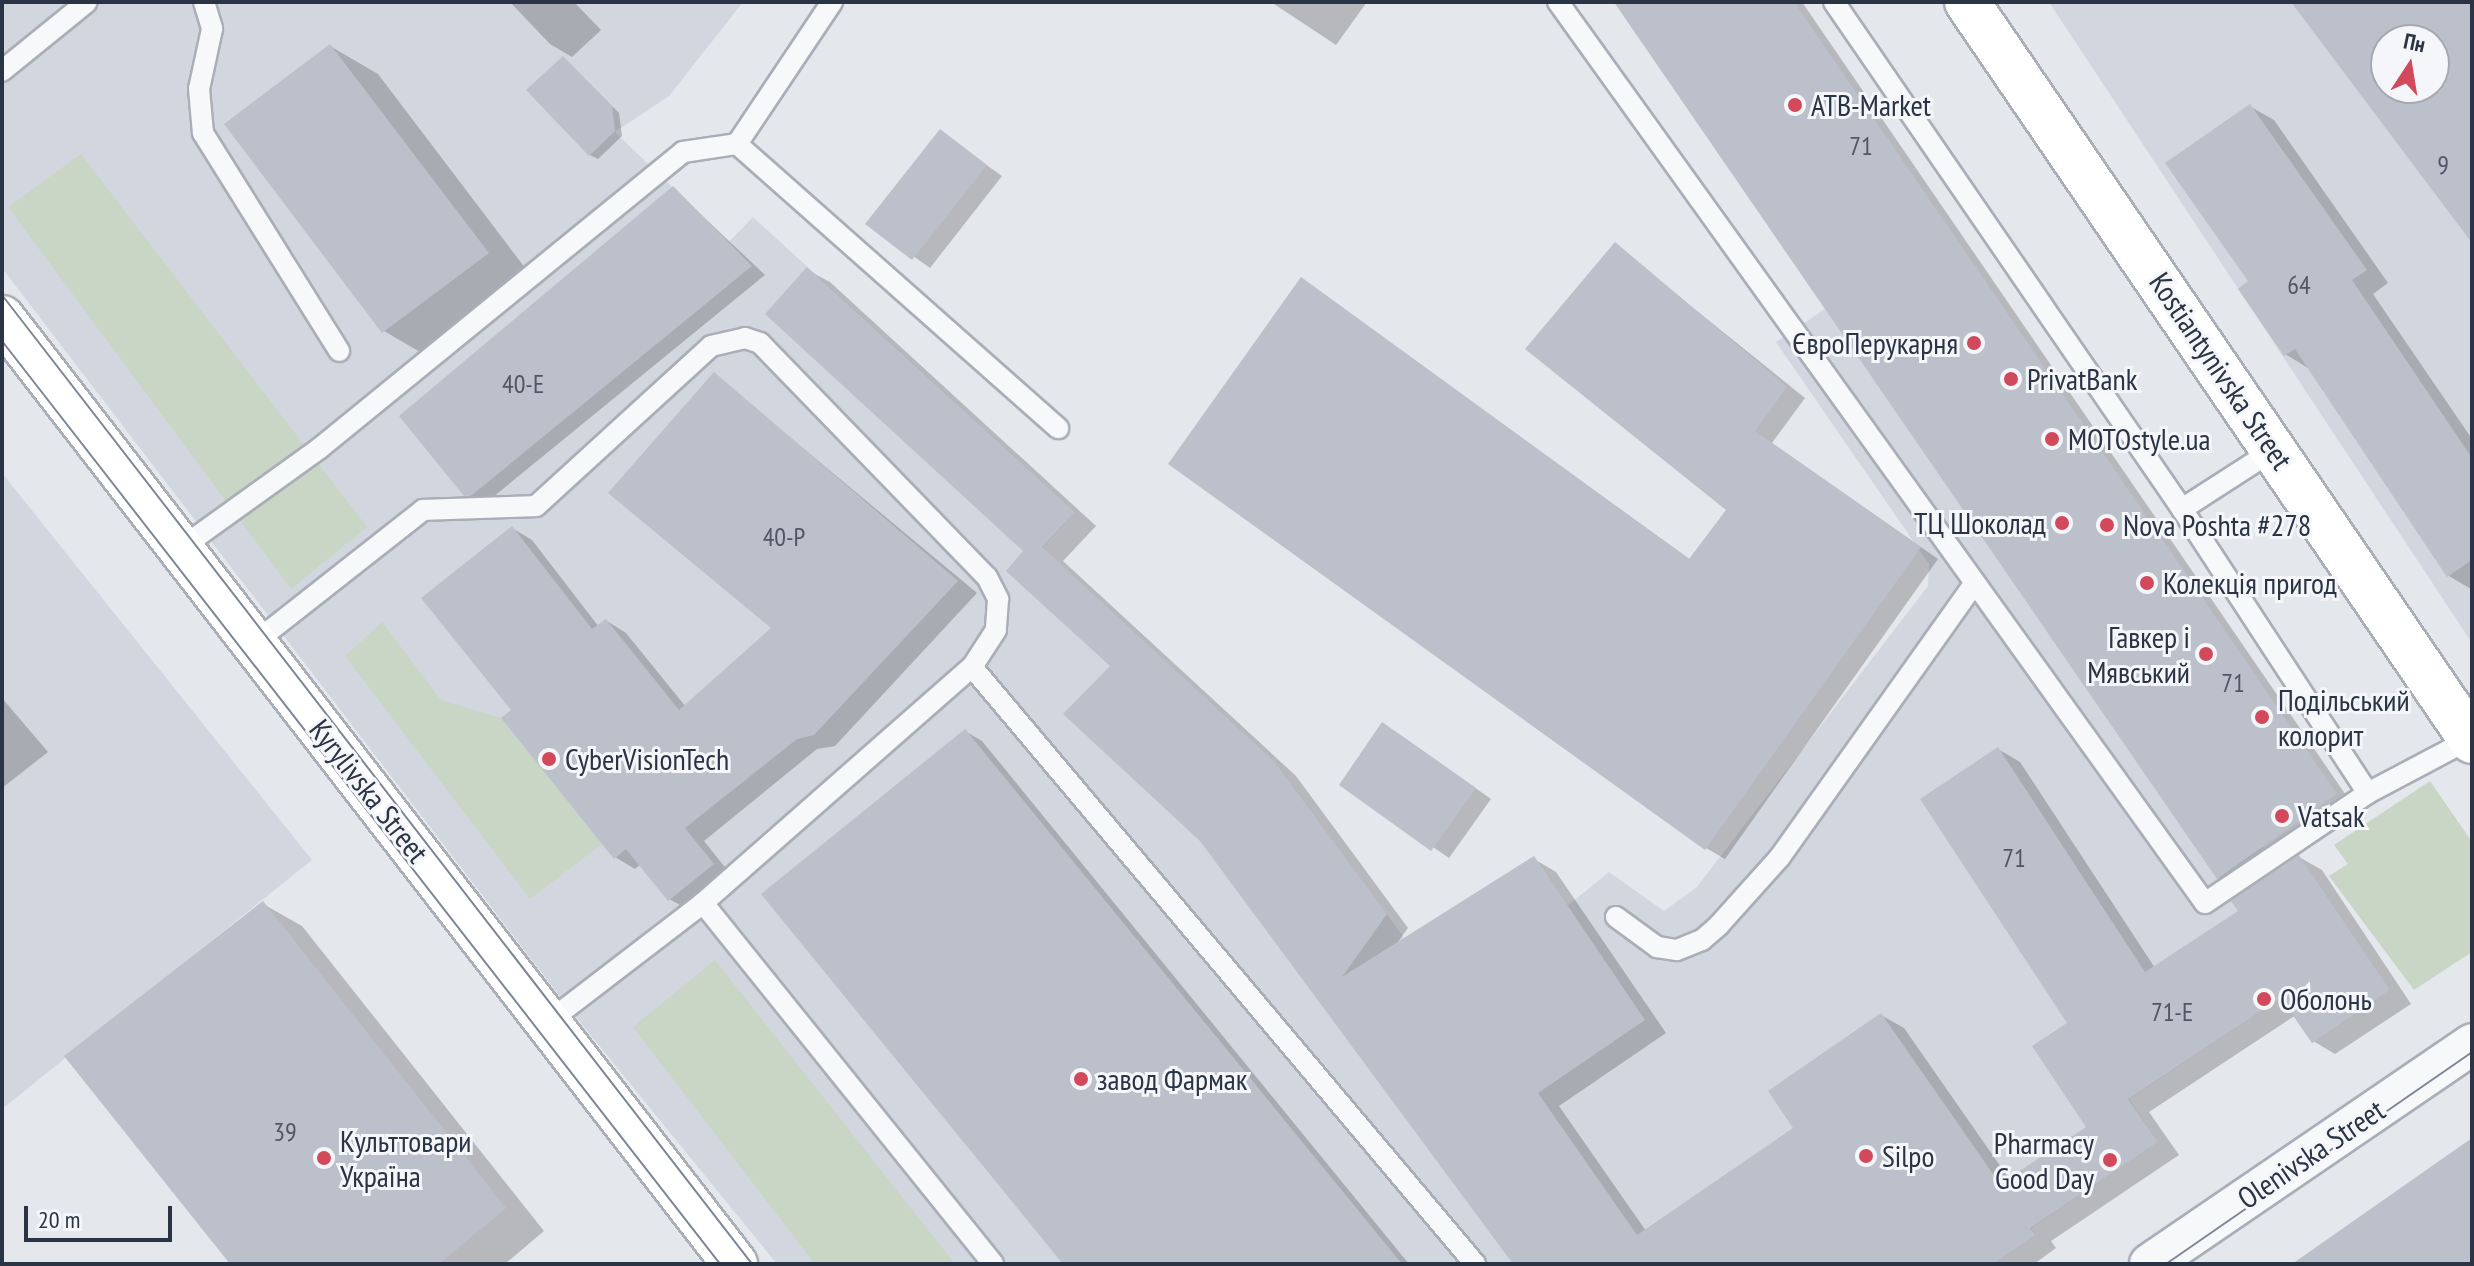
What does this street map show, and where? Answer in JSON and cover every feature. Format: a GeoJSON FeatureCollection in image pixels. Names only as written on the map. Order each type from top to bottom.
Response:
{"type":"FeatureCollection","features":[{"type":"Feature","properties":{"kind":"street","name":"Kostiantynivska Street"},"geometry":{"type":"LineString","coordinates":[[1967,2],[2471,740]]}},
{"type":"Feature","properties":{"kind":"street","name":"Kyrylivska Street"},"geometry":{"type":"LineString","coordinates":[[2,318],[735,1264]]}},
{"type":"Feature","properties":{"kind":"street","name":"Olenivska Street"},"geometry":{"type":"LineString","coordinates":[[2150,1264],[2472,1044]]}},
{"type":"Feature","properties":{"kind":"lane"},"geometry":{"type":"LineString","coordinates":[[2,71],[87,2]]}},
{"type":"Feature","properties":{"kind":"lane"},"geometry":{"type":"LineString","coordinates":[[204,2],[212,29],[199,89],[203,133],[339,351]]}},
{"type":"Feature","properties":{"kind":"lane"},"geometry":{"type":"LineString","coordinates":[[181,548],[431,360],[683,152],[737,144],[832,2]]}},
{"type":"Feature","properties":{"kind":"lane"},"geometry":{"type":"LineString","coordinates":[[1558,2],[2205,903],[2368,793],[2471,740]]}},
{"type":"Feature","properties":{"kind":"lane"},"geometry":{"type":"LineString","coordinates":[[1834,2],[2182,509],[2368,793]]}},
{"type":"Feature","properties":{"kind":"lane"},"geometry":{"type":"LineString","coordinates":[[737,144],[1058,428]]}},
{"type":"Feature","properties":{"kind":"lane"},"geometry":{"type":"LineString","coordinates":[[254,643],[423,510],[536,506],[711,346],[745,338],[760,343],[987,577],[998,599],[996,630],[972,667],[703,903],[548,1022]]}},
{"type":"Feature","properties":{"kind":"lane"},"geometry":{"type":"LineString","coordinates":[[2182,509],[2275,449]]}},
{"type":"Feature","properties":{"kind":"lane"},"geometry":{"type":"LineString","coordinates":[[1616,917],[1657,947],[1677,950],[1702,940],[1719,925],[1780,857],[1975,583]]}},
{"type":"Feature","properties":{"kind":"lane"},"geometry":{"type":"LineString","coordinates":[[972,667],[1475,1264]]}},
{"type":"Feature","properties":{"kind":"lane"},"geometry":{"type":"LineString","coordinates":[[703,903],[993,1264]]}},
{"type":"Feature","properties":{"kind":"shaded area"},"geometry":{"type":"Polygon","coordinates":[[[2,2],[743,2],[669,96],[615,132],[729,242],[753,217],[1075,512],[1042,548],[1274,761],[1405,939],[1567,906],[1609,872],[1664,911],[1697,887],[1928,586],[1929,564],[1776,342],[1825,309],[1614,2],[1793,2],[2262,845],[2284,873],[2303,861],[2390,990],[2312,1043],[2281,998],[2129,1099],[2158,1142],[2031,1228],[2035,1235],[1993,1264],[777,1264],[571,1011],[2,268],[2,2]]]}},
{"type":"Feature","properties":{"kind":"shaded area"},"geometry":{"type":"Polygon","coordinates":[[[2049,2],[2472,2],[2472,643],[2049,2]]]}},
{"type":"Feature","properties":{"kind":"shaded area"},"geometry":{"type":"Polygon","coordinates":[[[2,473],[312,860],[2,1109],[2,473]]]}},
{"type":"Feature","properties":{"kind":"green space"},"geometry":{"type":"Polygon","coordinates":[[[81,154],[367,527],[291,589],[8,207],[81,154]]]}},
{"type":"Feature","properties":{"kind":"green space"},"geometry":{"type":"Polygon","coordinates":[[[382,622],[441,700],[501,718],[602,844],[530,899],[345,656],[382,622]]]}},
{"type":"Feature","properties":{"kind":"green space"},"geometry":{"type":"Polygon","coordinates":[[[2430,781],[2472,842],[2472,952],[2414,990],[2329,876],[2348,864],[2334,845],[2430,781]]]}},
{"type":"Feature","properties":{"kind":"green space"},"geometry":{"type":"Polygon","coordinates":[[[715,960],[955,1264],[815,1264],[633,1027],[715,960]]]}},
{"type":"Feature","properties":{"kind":"building","name":"ТЦ Шоколад"},"geometry":{"type":"Polygon","coordinates":[[[1614,2],[1794,2],[2337,794],[2217,879],[1614,2]]]}},
{"type":"Feature","properties":{"kind":"building"},"geometry":{"type":"Polygon","coordinates":[[[2291,2],[2472,2],[2472,243],[2291,2]]]}},
{"type":"Feature","properties":{"kind":"building"},"geometry":{"type":"Polygon","coordinates":[[[330,44],[489,253],[382,333],[224,124],[330,44]]]}},
{"type":"Feature","properties":{"kind":"building"},"geometry":{"type":"Polygon","coordinates":[[[563,56],[612,106],[615,131],[589,156],[526,90],[563,56]]]}},
{"type":"Feature","properties":{"kind":"building"},"geometry":{"type":"Polygon","coordinates":[[[2250,104],[2367,270],[2352,280],[2472,458],[2472,560],[2447,577],[2295,349],[2284,356],[2238,289],[2248,281],[2165,163],[2250,104]]]}},
{"type":"Feature","properties":{"kind":"building"},"geometry":{"type":"Polygon","coordinates":[[[940,129],[987,165],[912,260],[865,224],[940,129]]]}},
{"type":"Feature","properties":{"kind":"building"},"geometry":{"type":"Polygon","coordinates":[[[673,186],[752,266],[472,495],[464,496],[399,416],[673,186]]]}},
{"type":"Feature","properties":{"kind":"building"},"geometry":{"type":"Polygon","coordinates":[[[1615,242],[1787,387],[1755,431],[1921,547],[1705,850],[1168,464],[1301,277],[1689,559],[1726,510],[1525,349],[1615,242]]]}},
{"type":"Feature","properties":{"kind":"building"},"geometry":{"type":"Polygon","coordinates":[[[807,267],[1075,512],[1042,547],[1274,761],[1387,914],[1342,977],[1534,856],[1645,1020],[1538,1093],[1637,1235],[1793,1128],[1768,1091],[1881,1013],[2000,1184],[2086,1127],[2032,1046],[2067,1023],[1920,799],[1998,747],[2145,972],[2238,911],[2231,901],[2299,855],[2390,990],[2312,1043],[2281,998],[2128,1099],[2158,1142],[2030,1228],[2035,1235],[1993,1264],[1513,1264],[1200,841],[1063,714],[1110,666],[1006,571],[1023,551],[765,314],[807,267]]]}},
{"type":"Feature","properties":{"kind":"building"},"geometry":{"type":"Polygon","coordinates":[[[714,372],[958,581],[814,735],[797,739],[685,828],[714,864],[668,901],[626,849],[614,859],[501,718],[511,710],[421,598],[512,526],[592,629],[606,619],[679,710],[771,628],[608,493],[714,372]]]}},
{"type":"Feature","properties":{"kind":"building"},"geometry":{"type":"Polygon","coordinates":[[[1382,722],[1476,788],[1431,851],[1339,785],[1382,722]]]}},
{"type":"Feature","properties":{"kind":"building","name":"завод Фармак"},"geometry":{"type":"Polygon","coordinates":[[[965,729],[1402,1264],[1063,1264],[761,894],[965,729]]]}},
{"type":"Feature","properties":{"kind":"building"},"geometry":{"type":"Polygon","coordinates":[[[263,901],[506,1208],[439,1264],[230,1264],[64,1056],[263,901]]]}},
{"type":"Feature","properties":{"kind":"building"},"geometry":{"type":"Polygon","coordinates":[[[2472,1138],[2472,1264],[2292,1264],[2472,1138]]]}},
{"type":"Feature","properties":{"kind":"tram line"},"geometry":{"type":"LineString","coordinates":[[2,295],[752,1264]]}},
{"type":"Feature","properties":{"kind":"tram line"},"geometry":{"type":"LineString","coordinates":[[2,341],[720,1264]]}},
{"type":"Feature","properties":{"kind":"tram line"},"geometry":{"type":"LineString","coordinates":[[2166,1264],[2472,1052]]}},
{"type":"Feature","properties":{"kind":"place","name":"ATB-Market"},"geometry":{"type":"Point","coordinates":[1795,105]}},
{"type":"Feature","properties":{"kind":"place","name":"ЄвроПерукарня"},"geometry":{"type":"Point","coordinates":[1974,343]}},
{"type":"Feature","properties":{"kind":"place","name":"PrivatBank"},"geometry":{"type":"Point","coordinates":[2011,379]}},
{"type":"Feature","properties":{"kind":"place","name":"MOTOstyle.ua"},"geometry":{"type":"Point","coordinates":[2052,439]}},
{"type":"Feature","properties":{"kind":"place","name":"ТЦ Шоколад"},"geometry":{"type":"Point","coordinates":[2062,523]}},
{"type":"Feature","properties":{"kind":"place","name":"Nova Poshta #278"},"geometry":{"type":"Point","coordinates":[2107,525]}},
{"type":"Feature","properties":{"kind":"place","name":"Колекція пригод"},"geometry":{"type":"Point","coordinates":[2147,583]}},
{"type":"Feature","properties":{"kind":"place","name":"Гавкер і Мявський"},"geometry":{"type":"Point","coordinates":[2206,654]}},
{"type":"Feature","properties":{"kind":"place","name":"Подільський колорит"},"geometry":{"type":"Point","coordinates":[2262,717]}},
{"type":"Feature","properties":{"kind":"place","name":"CyberVisionTech"},"geometry":{"type":"Point","coordinates":[549,759]}},
{"type":"Feature","properties":{"kind":"place","name":"Vatsak"},"geometry":{"type":"Point","coordinates":[2282,816]}},
{"type":"Feature","properties":{"kind":"place","name":"Оболонь"},"geometry":{"type":"Point","coordinates":[2264,999]}},
{"type":"Feature","properties":{"kind":"place","name":"завод Фармак"},"geometry":{"type":"Point","coordinates":[1081,1079]}},
{"type":"Feature","properties":{"kind":"place","name":"Silpo"},"geometry":{"type":"Point","coordinates":[1866,1156]}},
{"type":"Feature","properties":{"kind":"place","name":"Культтовари Україна"},"geometry":{"type":"Point","coordinates":[324,1158]}},
{"type":"Feature","properties":{"kind":"place","name":"Pharmacy Good Day"},"geometry":{"type":"Point","coordinates":[2110,1160]}}]}
